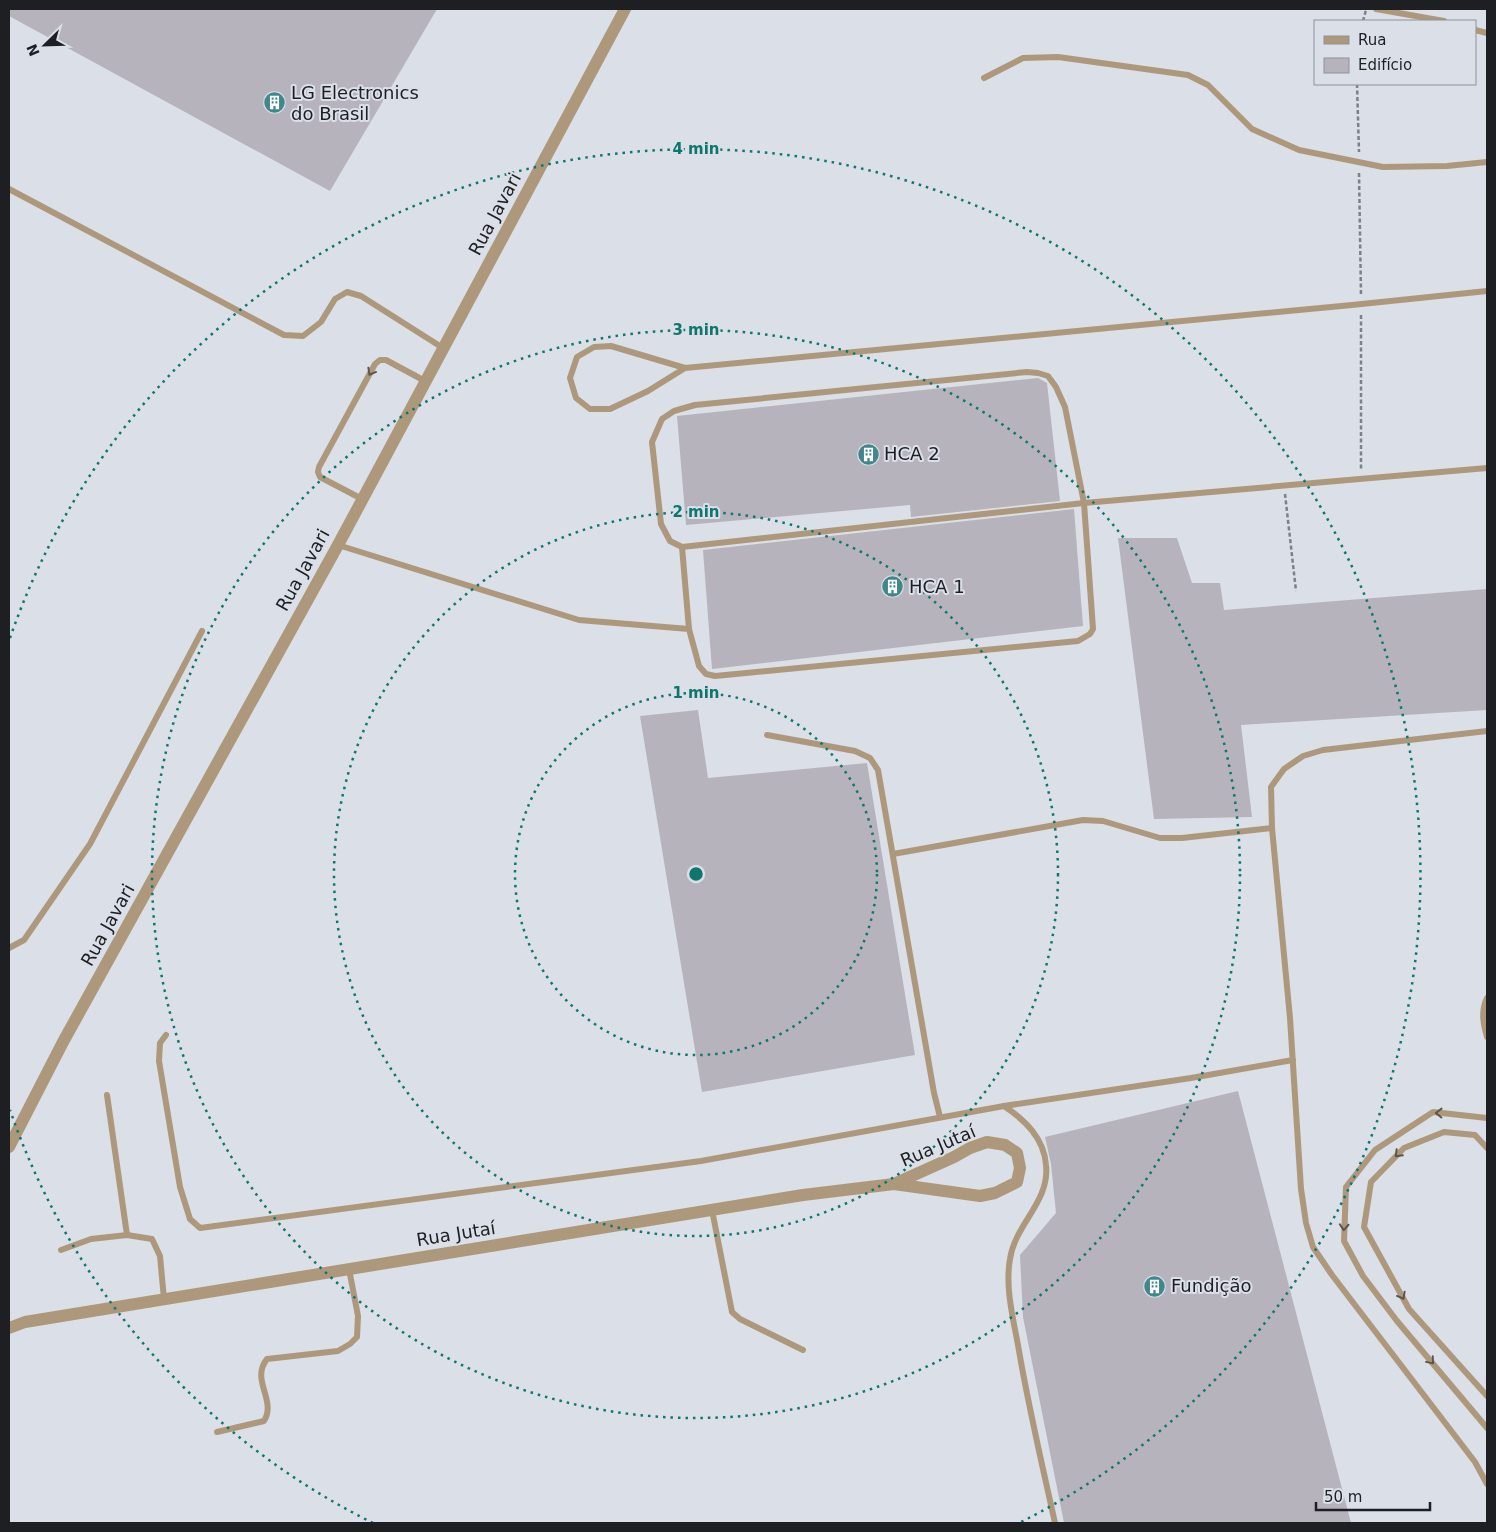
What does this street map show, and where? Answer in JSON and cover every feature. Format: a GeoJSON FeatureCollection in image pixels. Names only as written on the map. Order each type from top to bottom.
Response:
{"type":"FeatureCollection","features":[{"type":"Feature","properties":{"kind":"street","name":"Rua Javari"},"geometry":{"type":"LineString","coordinates":[[9,1147],[68,1033],[338,545],[625,9]]}},
{"type":"Feature","properties":{"kind":"street","name":"Rua Jutaí"},"geometry":{"type":"LineString","coordinates":[[9,1328],[25,1322],[803,1195],[894,1184],[980,1196],[995,1193],[1016,1182],[1020,1168],[1017,1153],[1005,1145],[987,1142],[970,1148],[894,1184]]}},
{"type":"Feature","properties":{"kind":"street","name":"Rua Jutaí"},"geometry":{"type":"LineString","coordinates":[[9,1319],[25,1322]]}},
{"type":"Feature","properties":{"kind":"lane"},"geometry":{"type":"LineString","coordinates":[[1376,9],[1438,20]]}},
{"type":"Feature","properties":{"kind":"lane"},"geometry":{"type":"LineString","coordinates":[[984,78],[1023,58],[1058,57],[1188,75],[1208,85],[1252,129],[1300,150],[1383,167],[1447,166],[1487,162]]}},
{"type":"Feature","properties":{"kind":"lane"},"geometry":{"type":"LineString","coordinates":[[9,189],[284,335],[303,336],[321,322],[335,299],[347,292],[361,296],[443,348]]}},
{"type":"Feature","properties":{"kind":"lane"},"geometry":{"type":"LineString","coordinates":[[685,368],[648,391],[610,409],[590,408],[576,398],[570,378],[577,358],[594,348],[611,346],[685,368],[1487,291]]}},
{"type":"Feature","properties":{"kind":"lane"},"geometry":{"type":"LineString","coordinates":[[362,499],[320,477],[319,467],[375,364],[380,360],[386,360],[425,381]]}},
{"type":"Feature","properties":{"kind":"lane"},"geometry":{"type":"LineString","coordinates":[[682,547],[689,629],[699,666],[706,674],[715,676],[1078,641],[1090,634],[1092,630],[1084,503],[1065,407],[1056,387],[1048,376],[1038,372],[1026,372],[695,405],[674,411],[662,419],[652,442],[661,524],[670,541],[682,547],[1084,503],[1487,468]]}},
{"type":"Feature","properties":{"kind":"lane"},"geometry":{"type":"LineString","coordinates":[[338,545],[579,620],[689,629]]}},
{"type":"Feature","properties":{"kind":"lane"},"geometry":{"type":"LineString","coordinates":[[9,948],[24,940],[90,844],[202,631]]}},
{"type":"Feature","properties":{"kind":"lane"},"geometry":{"type":"LineString","coordinates":[[1487,731],[1323,750],[1303,756],[1284,769],[1271,787],[1272,828],[1290,1018],[1301,1189],[1306,1223],[1313,1247],[1344,1291],[1475,1462],[1487,1484]]}},
{"type":"Feature","properties":{"kind":"lane"},"geometry":{"type":"LineString","coordinates":[[767,735],[855,751],[870,758],[878,770],[934,1093],[940,1117]]}},
{"type":"Feature","properties":{"kind":"lane"},"geometry":{"type":"LineString","coordinates":[[893,854],[1083,820],[1104,821],[1160,838],[1182,838],[1272,828]]}},
{"type":"Feature","properties":{"kind":"lane"},"geometry":{"type":"LineString","coordinates":[[1487,998],[1483,1006],[1487,1037]]}},
{"type":"Feature","properties":{"kind":"lane"},"geometry":{"type":"LineString","coordinates":[[166,1035],[160,1042],[159,1061],[180,1187],[190,1219],[200,1228],[701,1161],[1004,1106],[1190,1078],[1292,1060]]}},
{"type":"Feature","properties":{"kind":"lane"},"geometry":{"type":"LineString","coordinates":[[107,1095],[127,1235]]}},
{"type":"Feature","properties":{"kind":"lane"},"geometry":{"type":"LineString","coordinates":[[1004,1106],[1022,1118],[1033,1132],[1041,1146],[1046,1164],[1046,1180],[1042,1195],[1014,1243],[1008,1276],[1029,1407],[1055,1523]]}},
{"type":"Feature","properties":{"kind":"lane"},"geometry":{"type":"LineString","coordinates":[[1487,1118],[1433,1112],[1375,1150],[1346,1187],[1344,1242],[1362,1276],[1397,1321],[1487,1428]]}},
{"type":"Feature","properties":{"kind":"lane"},"geometry":{"type":"LineString","coordinates":[[1487,1148],[1474,1134],[1444,1132],[1404,1148],[1371,1182],[1364,1227],[1409,1309],[1487,1396]]}},
{"type":"Feature","properties":{"kind":"lane"},"geometry":{"type":"LineString","coordinates":[[712,1210],[732,1312],[740,1319],[803,1350]]}},
{"type":"Feature","properties":{"kind":"lane"},"geometry":{"type":"LineString","coordinates":[[61,1250],[92,1239],[127,1235],[152,1240],[160,1256],[164,1299]]}},
{"type":"Feature","properties":{"kind":"lane"},"geometry":{"type":"LineString","coordinates":[[217,1432],[264,1421],[268,1410],[260,1376],[262,1366],[267,1359],[338,1351],[357,1337],[358,1316],[349,1269]]}},
{"type":"Feature","properties":{"kind":"path"},"geometry":{"type":"LineString","coordinates":[[1358,85],[1359,161]]}},
{"type":"Feature","properties":{"kind":"path"},"geometry":{"type":"LineString","coordinates":[[1359,171],[1361,298]]}},
{"type":"Feature","properties":{"kind":"path"},"geometry":{"type":"LineString","coordinates":[[1361,307],[1361,479]]}},
{"type":"Feature","properties":{"kind":"path"},"geometry":{"type":"LineString","coordinates":[[1284,485],[1296,591]]}},
{"type":"Feature","properties":{"kind":"building","name":"LG Electronics do Brasil"},"geometry":{"type":"Polygon","coordinates":[[[9,9],[437,9],[330,191],[9,16],[9,9]]]}},
{"type":"Feature","properties":{"kind":"building","name":"HCA 2"},"geometry":{"type":"Polygon","coordinates":[[[1038,378],[1047,383],[1060,501],[911,517],[910,505],[686,525],[677,416],[1038,378]]]}},
{"type":"Feature","properties":{"kind":"building","name":"HCA 1"},"geometry":{"type":"Polygon","coordinates":[[[1074,509],[1083,626],[712,669],[703,550],[1074,509]]]}},
{"type":"Feature","properties":{"kind":"building"},"geometry":{"type":"Polygon","coordinates":[[[1118,538],[1177,538],[1192,583],[1220,583],[1224,610],[1487,589],[1487,710],[1241,725],[1252,817],[1154,819],[1118,538]]]}},
{"type":"Feature","properties":{"kind":"building"},"geometry":{"type":"Polygon","coordinates":[[[698,710],[708,778],[867,763],[915,1055],[702,1092],[640,716],[698,710]]]}},
{"type":"Feature","properties":{"kind":"building","name":"Fundição"},"geometry":{"type":"Polygon","coordinates":[[[1238,1091],[1351,1523],[1064,1523],[1023,1317],[1020,1255],[1056,1213],[1051,1164],[1045,1137],[1238,1091]]]}},
{"type":"Feature","properties":{"kind":"place","name":"LG Electronics do Brasil"},"geometry":{"type":"Point","coordinates":[275,103]}},
{"type":"Feature","properties":{"kind":"place","name":"HCA 2"},"geometry":{"type":"Point","coordinates":[868,454]}},
{"type":"Feature","properties":{"kind":"place","name":"HCA 1"},"geometry":{"type":"Point","coordinates":[893,587]}},
{"type":"Feature","properties":{"kind":"place","name":"Fundição"},"geometry":{"type":"Point","coordinates":[1155,1286]}}]}
